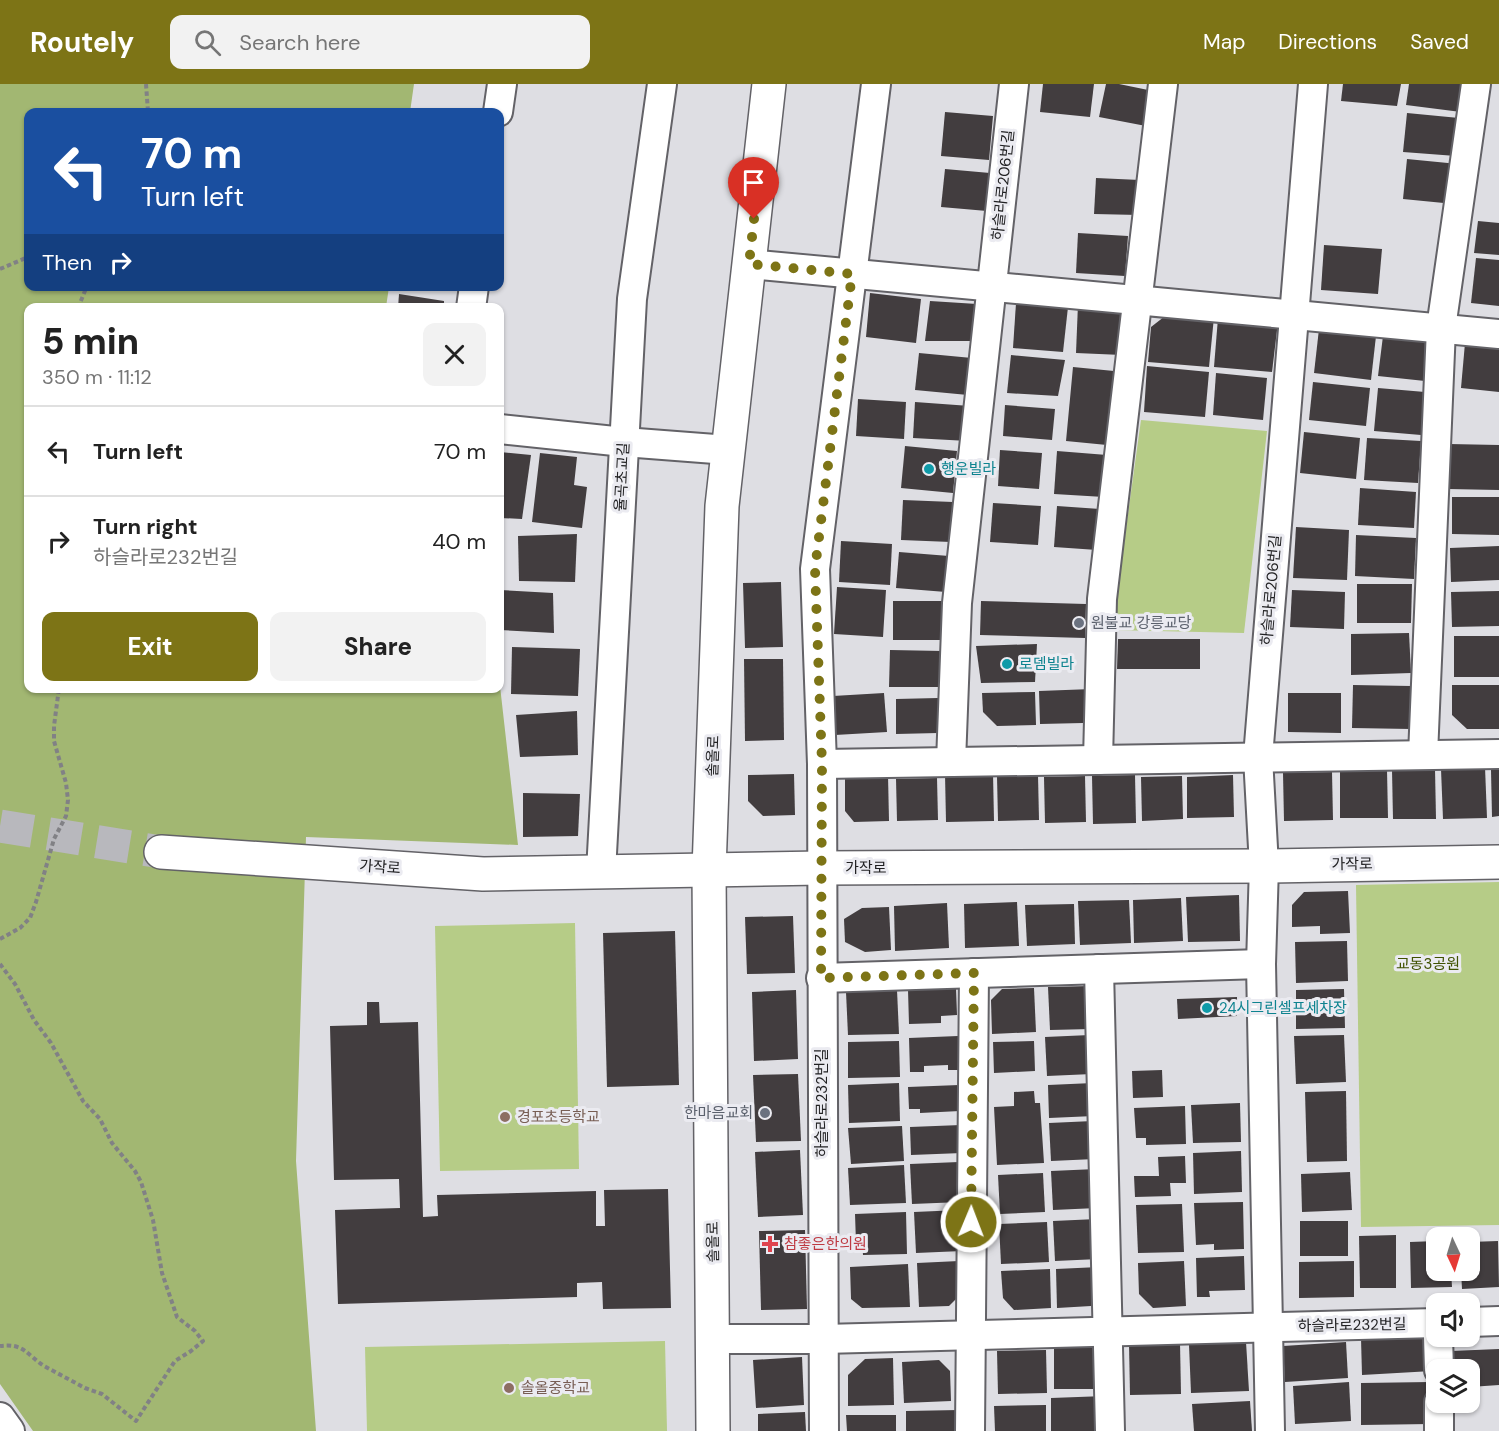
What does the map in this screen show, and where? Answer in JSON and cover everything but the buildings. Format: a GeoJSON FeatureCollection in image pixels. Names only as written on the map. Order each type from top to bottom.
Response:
{"type":"FeatureCollection","features":[{"type":"Feature","properties":{"kind":"street"},"geometry":{"type":"LineString","coordinates":[[499,108],[502,84]]}},
{"type":"Feature","properties":{"kind":"street","name":"율곡초교길"},"geometry":{"type":"LineString","coordinates":[[601,872],[632,299],[662,84]]}},
{"type":"Feature","properties":{"kind":"street","name":"솔올로"},"geometry":{"type":"LineString","coordinates":[[713,1431],[709,870],[722,506],[769,84]]}},
{"type":"Feature","properties":{"kind":"street"},"geometry":{"type":"LineString","coordinates":[[821,868],[822,764],[815,569],[876,84]]}},
{"type":"Feature","properties":{"kind":"street","name":"하슬라로206번길"},"geometry":{"type":"LineString","coordinates":[[951,762],[957,603],[1014,84]]}},
{"type":"Feature","properties":{"kind":"street"},"geometry":{"type":"LineString","coordinates":[[1098,760],[1102,599],[1163,84]]}},
{"type":"Feature","properties":{"kind":"street","name":"하슬라로206번길"},"geometry":{"type":"LineString","coordinates":[[1264,866],[1258,757],[1313,84]]}},
{"type":"Feature","properties":{"kind":"street"},"geometry":{"type":"LineString","coordinates":[[1423,755],[1441,328],[1476,84]]}},
{"type":"Feature","properties":{"kind":"street"},"geometry":{"type":"LineString","coordinates":[[749,264],[1499,334]]}},
{"type":"Feature","properties":{"kind":"street"},"geometry":{"type":"LineString","coordinates":[[504,429],[728,450]]}},
{"type":"Feature","properties":{"kind":"street"},"geometry":{"type":"LineString","coordinates":[[822,764],[1499,754]]}},
{"type":"Feature","properties":{"kind":"street","name":"가작로"},"geometry":{"type":"LineString","coordinates":[[161,852],[483,874],[821,868],[1264,866],[1499,861]]}},
{"type":"Feature","properties":{"kind":"street"},"geometry":{"type":"LineString","coordinates":[[1264,866],[1261,964],[1270,1431]]}},
{"type":"Feature","properties":{"kind":"street","name":"하슬라로232번길"},"geometry":{"type":"LineString","coordinates":[[821,868],[824,1431]]}},
{"type":"Feature","properties":{"kind":"street"},"geometry":{"type":"LineString","coordinates":[[821,978],[1261,964]]}},
{"type":"Feature","properties":{"kind":"street"},"geometry":{"type":"LineString","coordinates":[[1099,969],[1110,1431]]}},
{"type":"Feature","properties":{"kind":"street"},"geometry":{"type":"LineString","coordinates":[[970,1431],[974,973]]}},
{"type":"Feature","properties":{"kind":"street"},"geometry":{"type":"LineString","coordinates":[[1480,1322],[1499,1321]]}},
{"type":"Feature","properties":{"kind":"street","name":"하슬라로232번길"},"geometry":{"type":"LineString","coordinates":[[714,1339],[824,1339],[1426,1323]]}},
{"type":"Feature","properties":{"kind":"street"},"geometry":{"type":"LineString","coordinates":[[1439,1413],[1439,1431]]}},
{"type":"Feature","properties":{"kind":"street"},"geometry":{"type":"LineString","coordinates":[[0,1418],[10,1431]]}},
{"type":"Feature","properties":{"kind":"path"},"geometry":{"type":"LineString","coordinates":[[146,84],[148,108]]}},
{"type":"Feature","properties":{"kind":"path"},"geometry":{"type":"LineString","coordinates":[[0,269],[24,259]]}},
{"type":"Feature","properties":{"kind":"path"},"geometry":{"type":"LineString","coordinates":[[0,939],[20,928],[30,918],[54,839],[66,816],[68,801],[66,783],[54,741],[58,693]]}},
{"type":"Feature","properties":{"kind":"path"},"geometry":{"type":"LineString","coordinates":[[0,964],[15,984],[34,1020],[51,1043],[83,1101],[100,1119],[112,1143],[141,1182],[153,1220],[162,1273],[177,1317],[195,1330],[203,1341],[174,1361],[136,1421],[111,1400],[44,1366],[24,1348],[10,1345],[0,1346]]}},
{"type":"Feature","properties":{"kind":"green space"},"geometry":{"type":"Polygon","coordinates":[[[0,84],[414,84],[411,108],[24,108],[24,291],[388,291],[387,303],[24,303],[24,693],[501,693],[518,845],[306,837],[296,1161],[316,1431],[33,1431],[0,1384],[0,84]]]}},
{"type":"Feature","properties":{"kind":"green space"},"geometry":{"type":"Polygon","coordinates":[[[1141,420],[1267,431],[1244,633],[1112,630],[1141,420]]]}},
{"type":"Feature","properties":{"kind":"green space","name":"교동3공원"},"geometry":{"type":"Polygon","coordinates":[[[1499,882],[1499,1225],[1361,1227],[1356,885],[1499,882]]]}},
{"type":"Feature","properties":{"kind":"green space"},"geometry":{"type":"Polygon","coordinates":[[[575,923],[579,1169],[440,1171],[435,926],[575,923]]]}},
{"type":"Feature","properties":{"kind":"green space","name":"솔올중학교"},"geometry":{"type":"Polygon","coordinates":[[[665,1341],[667,1431],[367,1431],[365,1347],[665,1341]]]}},
{"type":"Feature","properties":{"kind":"tunnel"},"geometry":{"type":"LineString","coordinates":[[0,826],[161,852]]}},
{"type":"Feature","properties":{"kind":"place","name":"행운빌라"},"geometry":{"type":"Point","coordinates":[929,469]}},
{"type":"Feature","properties":{"kind":"place","name":"원불교 강릉교당"},"geometry":{"type":"Point","coordinates":[1079,623]}},
{"type":"Feature","properties":{"kind":"place","name":"로뎀빌라"},"geometry":{"type":"Point","coordinates":[1007,664]}},
{"type":"Feature","properties":{"kind":"place","name":"24시그린셀프세차장"},"geometry":{"type":"Point","coordinates":[1207,1008]}},
{"type":"Feature","properties":{"kind":"place","name":"한마음교회"},"geometry":{"type":"Point","coordinates":[765,1113]}},
{"type":"Feature","properties":{"kind":"place","name":"경포초등학교"},"geometry":{"type":"Point","coordinates":[505,1117]}},
{"type":"Feature","properties":{"kind":"place","name":"참좋은한의원"},"geometry":{"type":"Point","coordinates":[770,1244]}},
{"type":"Feature","properties":{"kind":"place","name":"솔올중학교"},"geometry":{"type":"Point","coordinates":[509,1388]}},
{"type":"Feature","properties":{"kind":"route"},"geometry":{"type":"LineString","coordinates":[[754,219],[749,264],[852,274],[815,569],[822,764],[821,978],[974,973],[971,1222]]}}]}
